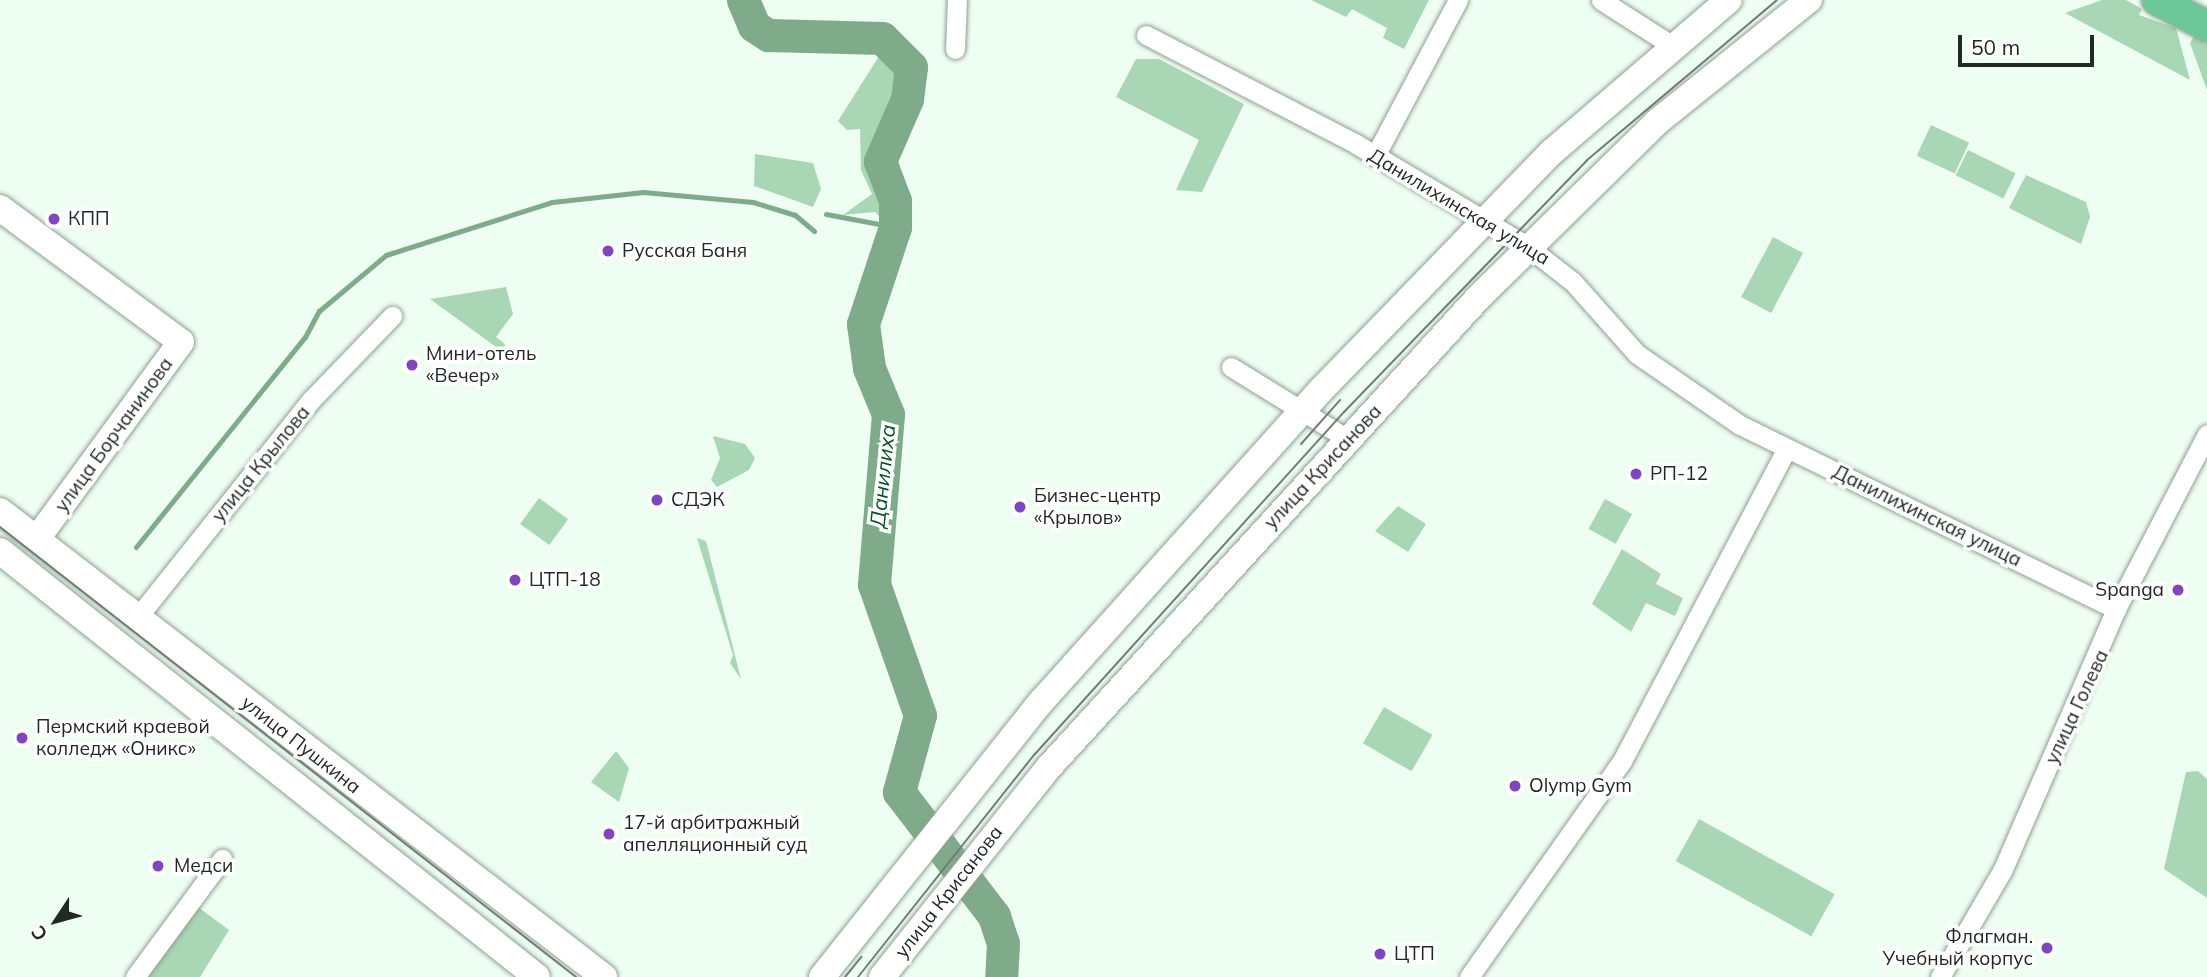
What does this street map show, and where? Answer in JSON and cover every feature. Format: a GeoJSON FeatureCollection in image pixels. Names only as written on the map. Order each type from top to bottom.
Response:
{"type":"FeatureCollection","features":[{"type":"Feature","properties":{"kind":"main road"},"geometry":{"type":"LineString","coordinates":[[822,977],[1004,746],[1303,412],[1552,152],[1729,0]]}},
{"type":"Feature","properties":{"kind":"main road","name":"улица Крисанова"},"geometry":{"type":"LineString","coordinates":[[882,977],[1050,766],[1527,246],[1657,122],[1809,0]]}},
{"type":"Feature","properties":{"kind":"main road"},"geometry":{"type":"LineString","coordinates":[[2157,0],[2207,26]]}},
{"type":"Feature","properties":{"kind":"main road","name":"улица Борчанинова"},"geometry":{"type":"LineString","coordinates":[[0,208],[181,342],[37,539]]}},
{"type":"Feature","properties":{"kind":"main road","name":"улица Пушкина"},"geometry":{"type":"LineString","coordinates":[[0,511],[604,977]]}},
{"type":"Feature","properties":{"kind":"main road","name":"улица Пушкина"},"geometry":{"type":"LineString","coordinates":[[0,551],[537,977]]}},
{"type":"Feature","properties":{"kind":"street"},"geometry":{"type":"LineString","coordinates":[[955,49],[957,0]]}},
{"type":"Feature","properties":{"kind":"street"},"geometry":{"type":"LineString","coordinates":[[1375,156],[1458,0]]}},
{"type":"Feature","properties":{"kind":"street"},"geometry":{"type":"LineString","coordinates":[[1601,0],[1673,46]]}},
{"type":"Feature","properties":{"kind":"street","name":"Данилихинская улица"},"geometry":{"type":"LineString","coordinates":[[1146,35],[1375,156],[1527,246],[1573,282],[1637,354],[1786,450],[2116,609]]}},
{"type":"Feature","properties":{"kind":"street","name":"улица Крылова"},"geometry":{"type":"LineString","coordinates":[[137,618],[312,400],[392,316]]}},
{"type":"Feature","properties":{"kind":"street"},"geometry":{"type":"LineString","coordinates":[[1231,367],[1349,440]]}},
{"type":"Feature","properties":{"kind":"street","name":"улица Голева"},"geometry":{"type":"LineString","coordinates":[[1940,977],[2003,869],[2106,645],[2116,609],[2207,434]]}},
{"type":"Feature","properties":{"kind":"street"},"geometry":{"type":"LineString","coordinates":[[1469,977],[1622,761],[1786,450]]}},
{"type":"Feature","properties":{"kind":"street"},"geometry":{"type":"LineString","coordinates":[[135,977],[222,859]]}},
{"type":"Feature","properties":{"kind":"green space"},"geometry":{"type":"Polygon","coordinates":[[[1311,0],[1429,0],[1404,49],[1383,38],[1387,28],[1352,9],[1346,17],[1311,0]]]}},
{"type":"Feature","properties":{"kind":"green space"},"geometry":{"type":"Polygon","coordinates":[[[2102,0],[2126,0],[2142,9],[2139,15],[2176,28],[2190,80],[2065,13],[2102,0]]]}},
{"type":"Feature","properties":{"kind":"green space"},"geometry":{"type":"Polygon","coordinates":[[[2196,33],[2207,39],[2207,90],[2190,43],[2196,33]]]}},
{"type":"Feature","properties":{"kind":"green space"},"geometry":{"type":"Polygon","coordinates":[[[886,45],[906,64],[908,78],[878,155],[894,209],[892,221],[884,222],[875,212],[843,215],[872,194],[861,170],[860,129],[847,130],[838,121],[886,45]]]}},
{"type":"Feature","properties":{"kind":"green space"},"geometry":{"type":"Polygon","coordinates":[[[1136,59],[1159,59],[1244,104],[1202,192],[1176,190],[1199,140],[1116,97],[1136,59]]]}},
{"type":"Feature","properties":{"kind":"green space"},"geometry":{"type":"Polygon","coordinates":[[[1931,125],[1969,143],[1955,174],[1917,156],[1931,125]]]}},
{"type":"Feature","properties":{"kind":"green space"},"geometry":{"type":"Polygon","coordinates":[[[1968,150],[2016,173],[2003,198],[1956,175],[1968,150]]]}},
{"type":"Feature","properties":{"kind":"green space"},"geometry":{"type":"Polygon","coordinates":[[[755,154],[813,163],[821,189],[813,207],[754,186],[755,154]]]}},
{"type":"Feature","properties":{"kind":"green space"},"geometry":{"type":"Polygon","coordinates":[[[2026,175],[2086,202],[2090,217],[2081,244],[2009,208],[2026,175]]]}},
{"type":"Feature","properties":{"kind":"green space"},"geometry":{"type":"Polygon","coordinates":[[[1773,237],[1803,253],[1771,313],[1741,297],[1773,237]]]}},
{"type":"Feature","properties":{"kind":"green space"},"geometry":{"type":"Polygon","coordinates":[[[506,287],[513,314],[496,337],[505,344],[503,352],[430,299],[506,287]]]}},
{"type":"Feature","properties":{"kind":"green space"},"geometry":{"type":"Polygon","coordinates":[[[713,436],[745,444],[755,458],[749,470],[717,487],[711,480],[720,458],[713,436]]]}},
{"type":"Feature","properties":{"kind":"green space"},"geometry":{"type":"Polygon","coordinates":[[[539,498],[568,519],[549,545],[520,524],[539,498]]]}},
{"type":"Feature","properties":{"kind":"green space"},"geometry":{"type":"Polygon","coordinates":[[[1605,499],[1632,514],[1616,544],[1589,529],[1605,499]]]}},
{"type":"Feature","properties":{"kind":"green space"},"geometry":{"type":"Polygon","coordinates":[[[1398,506],[1426,524],[1408,552],[1375,531],[1398,506]]]}},
{"type":"Feature","properties":{"kind":"green space"},"geometry":{"type":"Polygon","coordinates":[[[697,538],[706,541],[741,679],[730,663],[733,655],[697,538]]]}},
{"type":"Feature","properties":{"kind":"green space"},"geometry":{"type":"Polygon","coordinates":[[[1622,549],[1661,574],[1656,584],[1683,598],[1675,616],[1646,603],[1631,632],[1592,604],[1622,549]]]}},
{"type":"Feature","properties":{"kind":"green space"},"geometry":{"type":"Polygon","coordinates":[[[1384,707],[1432,735],[1411,771],[1363,743],[1384,707]]]}},
{"type":"Feature","properties":{"kind":"green space"},"geometry":{"type":"Polygon","coordinates":[[[616,751],[629,768],[619,802],[591,782],[616,751]]]}},
{"type":"Feature","properties":{"kind":"green space"},"geometry":{"type":"Polygon","coordinates":[[[2198,771],[2207,779],[2207,898],[2164,869],[2186,772],[2198,771]]]}},
{"type":"Feature","properties":{"kind":"green space"},"geometry":{"type":"Polygon","coordinates":[[[1699,819],[1835,894],[1811,936],[1676,861],[1699,819]]]}},
{"type":"Feature","properties":{"kind":"green space"},"geometry":{"type":"Polygon","coordinates":[[[198,907],[229,930],[200,977],[146,977],[198,907]]]}},
{"type":"Feature","properties":{"kind":"waterway","name":"Данилиха"},"geometry":{"type":"LineString","coordinates":[[743,0],[754,26],[768,35],[882,38],[911,67],[907,99],[880,161],[895,201],[895,227],[863,324],[869,368],[888,414],[874,584],[920,715],[899,792],[994,916],[1003,943],[1001,977]]}},
{"type":"Feature","properties":{"kind":"waterway"},"geometry":{"type":"LineString","coordinates":[[136,547],[305,337],[319,311],[386,255],[552,202],[643,192],[753,202],[795,215],[814,231]]}},
{"type":"Feature","properties":{"kind":"waterway"},"geometry":{"type":"LineString","coordinates":[[826,214],[895,227]]}},
{"type":"Feature","properties":{"kind":"tram line"},"geometry":{"type":"LineString","coordinates":[[858,977],[1035,754],[1344,412],[1587,160],[1777,0]]}},
{"type":"Feature","properties":{"kind":"tram line"},"geometry":{"type":"LineString","coordinates":[[1301,444],[1340,400]]}},
{"type":"Feature","properties":{"kind":"tram line"},"geometry":{"type":"LineString","coordinates":[[0,527],[576,977]]}},
{"type":"Feature","properties":{"kind":"tram line"},"geometry":{"type":"LineString","coordinates":[[845,977],[861,957]]}},
{"type":"Feature","properties":{"kind":"place","name":"КПП"},"geometry":{"type":"Point","coordinates":[54,219]}},
{"type":"Feature","properties":{"kind":"place","name":"Русская Баня"},"geometry":{"type":"Point","coordinates":[608,251]}},
{"type":"Feature","properties":{"kind":"place","name":"Мини-отель «Вечер»"},"geometry":{"type":"Point","coordinates":[412,365]}},
{"type":"Feature","properties":{"kind":"place","name":"РП-12"},"geometry":{"type":"Point","coordinates":[1636,474]}},
{"type":"Feature","properties":{"kind":"place","name":"СДЭК"},"geometry":{"type":"Point","coordinates":[657,500]}},
{"type":"Feature","properties":{"kind":"place","name":"Бизнес-центр «Крылов»"},"geometry":{"type":"Point","coordinates":[1020,507]}},
{"type":"Feature","properties":{"kind":"place","name":"ЦТП-18"},"geometry":{"type":"Point","coordinates":[515,580]}},
{"type":"Feature","properties":{"kind":"place","name":"Spanga"},"geometry":{"type":"Point","coordinates":[2178,590]}},
{"type":"Feature","properties":{"kind":"place","name":"Пермский краевой колледж «Оникс»"},"geometry":{"type":"Point","coordinates":[22,738]}},
{"type":"Feature","properties":{"kind":"place","name":"Olymp Gym"},"geometry":{"type":"Point","coordinates":[1515,786]}},
{"type":"Feature","properties":{"kind":"place","name":"17-й арбитражный апелляционный суд"},"geometry":{"type":"Point","coordinates":[609,834]}},
{"type":"Feature","properties":{"kind":"place","name":"Медси"},"geometry":{"type":"Point","coordinates":[158,866]}},
{"type":"Feature","properties":{"kind":"place","name":"Флагман. Учебный корпус"},"geometry":{"type":"Point","coordinates":[2047,948]}},
{"type":"Feature","properties":{"kind":"place","name":"ЦТП"},"geometry":{"type":"Point","coordinates":[1380,954]}}]}
